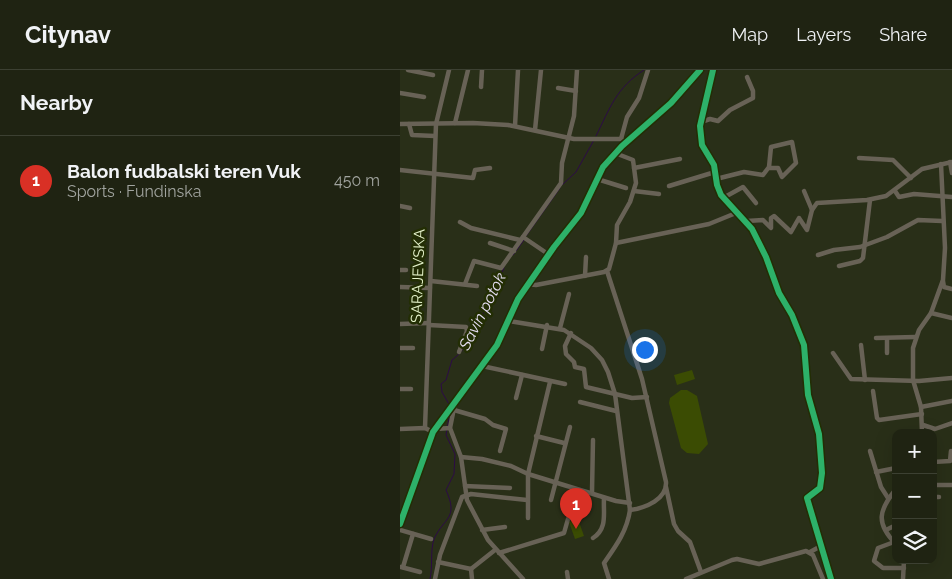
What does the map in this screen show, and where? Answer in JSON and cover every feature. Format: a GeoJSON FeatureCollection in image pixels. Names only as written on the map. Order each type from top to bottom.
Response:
{"type":"FeatureCollection","features":[{"type":"Feature","properties":{"kind":"street"},"geometry":{"type":"LineString","coordinates":[[408,70],[434,75]]}},
{"type":"Feature","properties":{"kind":"street","name":"SARAJEVSKA"},"geometry":{"type":"LineString","coordinates":[[425,428],[435,136],[436,124],[449,70]]}},
{"type":"Feature","properties":{"kind":"street"},"geometry":{"type":"LineString","coordinates":[[455,123],[468,70]]}},
{"type":"Feature","properties":{"kind":"street"},"geometry":{"type":"LineString","coordinates":[[481,87],[482,70]]}},
{"type":"Feature","properties":{"kind":"street"},"geometry":{"type":"LineString","coordinates":[[515,126],[518,70]]}},
{"type":"Feature","properties":{"kind":"street"},"geometry":{"type":"LineString","coordinates":[[535,130],[541,70]]}},
{"type":"Feature","properties":{"kind":"street"},"geometry":{"type":"LineString","coordinates":[[465,284],[474,261],[499,268],[523,239],[561,183],[562,163],[569,138],[576,91],[577,70]]}},
{"type":"Feature","properties":{"kind":"street"},"geometry":{"type":"LineString","coordinates":[[624,140],[627,117],[639,98],[648,70]]}},
{"type":"Feature","properties":{"kind":"street"},"geometry":{"type":"LineString","coordinates":[[400,524],[434,430],[497,345],[528,284],[548,254],[578,217],[597,179],[624,140],[671,103],[700,70]]}},
{"type":"Feature","properties":{"kind":"street"},"geometry":{"type":"LineString","coordinates":[[713,70],[701,122],[702,146],[714,165],[716,179],[723,198],[736,214],[747,221],[766,257],[777,289],[792,315],[804,345],[808,395],[819,434],[822,473],[820,488],[807,498],[831,579]]}},
{"type":"Feature","properties":{"kind":"street"},"geometry":{"type":"LineString","coordinates":[[701,122],[710,119],[718,121],[730,110],[753,98],[753,90],[747,77]]}},
{"type":"Feature","properties":{"kind":"street"},"geometry":{"type":"LineString","coordinates":[[558,88],[576,91]]}},
{"type":"Feature","properties":{"kind":"street"},"geometry":{"type":"LineString","coordinates":[[400,93],[424,97]]}},
{"type":"Feature","properties":{"kind":"street"},"geometry":{"type":"LineString","coordinates":[[400,124],[455,123],[515,126],[569,138],[624,140]]}},
{"type":"Feature","properties":{"kind":"street"},"geometry":{"type":"LineString","coordinates":[[409,124],[412,135],[435,136]]}},
{"type":"Feature","properties":{"kind":"street"},"geometry":{"type":"LineString","coordinates":[[716,179],[744,172],[761,176],[769,168],[771,147],[792,142],[795,164],[787,175],[782,177],[778,168],[769,168]]}},
{"type":"Feature","properties":{"kind":"street"},"geometry":{"type":"LineString","coordinates":[[615,153],[633,160],[636,180],[634,191],[616,225],[616,243],[607,271],[647,397],[656,442],[666,474],[666,487],[674,524],[678,532],[690,542],[701,572]]}},
{"type":"Feature","properties":{"kind":"street"},"geometry":{"type":"LineString","coordinates":[[859,158],[893,160],[911,178]]}},
{"type":"Feature","properties":{"kind":"street"},"geometry":{"type":"LineString","coordinates":[[634,168],[680,159]]}},
{"type":"Feature","properties":{"kind":"street"},"geometry":{"type":"LineString","coordinates":[[747,221],[763,220],[771,228],[772,217],[774,216],[791,232],[798,218],[807,230],[812,210],[819,203],[870,200],[889,196],[922,169],[941,164],[951,162],[952,173]]}},
{"type":"Feature","properties":{"kind":"street"},"geometry":{"type":"LineString","coordinates":[[941,164],[942,221],[945,248],[943,280],[944,287],[952,289]]}},
{"type":"Feature","properties":{"kind":"street"},"geometry":{"type":"LineString","coordinates":[[400,170],[473,178],[475,170],[490,168]]}},
{"type":"Feature","properties":{"kind":"street"},"geometry":{"type":"LineString","coordinates":[[669,186],[715,172]]}},
{"type":"Feature","properties":{"kind":"street"},"geometry":{"type":"LineString","coordinates":[[597,179],[626,188]]}},
{"type":"Feature","properties":{"kind":"street"},"geometry":{"type":"LineString","coordinates":[[723,198],[743,187],[756,203]]}},
{"type":"Feature","properties":{"kind":"street"},"geometry":{"type":"LineString","coordinates":[[634,191],[658,194]]}},
{"type":"Feature","properties":{"kind":"street"},"geometry":{"type":"LineString","coordinates":[[804,191],[812,210]]}},
{"type":"Feature","properties":{"kind":"street"},"geometry":{"type":"LineString","coordinates":[[896,191],[899,197],[914,194],[952,197]]}},
{"type":"Feature","properties":{"kind":"street"},"geometry":{"type":"LineString","coordinates":[[839,266],[861,260],[866,244],[870,200]]}},
{"type":"Feature","properties":{"kind":"street"},"geometry":{"type":"LineString","coordinates":[[400,206],[410,208]]}},
{"type":"Feature","properties":{"kind":"street"},"geometry":{"type":"LineString","coordinates":[[616,243],[694,227],[736,214]]}},
{"type":"Feature","properties":{"kind":"street"},"geometry":{"type":"LineString","coordinates":[[818,255],[887,237],[915,221],[942,221]]}},
{"type":"Feature","properties":{"kind":"street"},"geometry":{"type":"LineString","coordinates":[[460,222],[471,228],[523,239],[548,254]]}},
{"type":"Feature","properties":{"kind":"street"},"geometry":{"type":"LineString","coordinates":[[490,243],[514,250]]}},
{"type":"Feature","properties":{"kind":"street"},"geometry":{"type":"LineString","coordinates":[[585,276],[586,257]]}},
{"type":"Feature","properties":{"kind":"street"},"geometry":{"type":"LineString","coordinates":[[400,270],[406,270]]}},
{"type":"Feature","properties":{"kind":"street"},"geometry":{"type":"LineString","coordinates":[[528,284],[536,285],[607,271]]}},
{"type":"Feature","properties":{"kind":"street"},"geometry":{"type":"LineString","coordinates":[[922,429],[921,407],[913,380],[915,337],[931,313],[943,280]]}},
{"type":"Feature","properties":{"kind":"street"},"geometry":{"type":"LineString","coordinates":[[430,281],[477,286]]}},
{"type":"Feature","properties":{"kind":"street"},"geometry":{"type":"LineString","coordinates":[[400,287],[430,288]]}},
{"type":"Feature","properties":{"kind":"street"},"geometry":{"type":"LineString","coordinates":[[560,328],[569,294]]}},
{"type":"Feature","properties":{"kind":"street"},"geometry":{"type":"LineString","coordinates":[[931,313],[952,318]]}},
{"type":"Feature","properties":{"kind":"street"},"geometry":{"type":"LineString","coordinates":[[509,321],[547,325],[571,333],[599,356],[608,372],[615,394],[630,503],[628,522],[621,538],[604,563],[609,579]]}},
{"type":"Feature","properties":{"kind":"street"},"geometry":{"type":"LineString","coordinates":[[400,324],[466,327],[467,331],[459,352]]}},
{"type":"Feature","properties":{"kind":"street"},"geometry":{"type":"LineString","coordinates":[[542,349],[547,325]]}},
{"type":"Feature","properties":{"kind":"street"},"geometry":{"type":"LineString","coordinates":[[571,333],[565,346],[566,354],[576,367],[584,369],[585,385],[635,398],[647,397]]}},
{"type":"Feature","properties":{"kind":"street"},"geometry":{"type":"LineString","coordinates":[[876,338],[915,337]]}},
{"type":"Feature","properties":{"kind":"street"},"geometry":{"type":"LineString","coordinates":[[887,339],[887,353]]}},
{"type":"Feature","properties":{"kind":"street"},"geometry":{"type":"LineString","coordinates":[[861,345],[864,380]]}},
{"type":"Feature","properties":{"kind":"street"},"geometry":{"type":"LineString","coordinates":[[400,348],[413,348]]}},
{"type":"Feature","properties":{"kind":"street"},"geometry":{"type":"LineString","coordinates":[[833,353],[840,361],[849,378],[864,380],[913,380],[952,378]]}},
{"type":"Feature","properties":{"kind":"street"},"geometry":{"type":"LineString","coordinates":[[482,366],[565,384]]}},
{"type":"Feature","properties":{"kind":"street"},"geometry":{"type":"LineString","coordinates":[[516,398],[522,375]]}},
{"type":"Feature","properties":{"kind":"street"},"geometry":{"type":"LineString","coordinates":[[528,518],[528,474],[550,382]]}},
{"type":"Feature","properties":{"kind":"street"},"geometry":{"type":"LineString","coordinates":[[400,389],[411,389]]}},
{"type":"Feature","properties":{"kind":"street"},"geometry":{"type":"LineString","coordinates":[[873,391],[877,418],[879,420],[922,414]]}},
{"type":"Feature","properties":{"kind":"street"},"geometry":{"type":"LineString","coordinates":[[580,402],[616,411]]}},
{"type":"Feature","properties":{"kind":"street"},"geometry":{"type":"LineString","coordinates":[[921,407],[952,402]]}},
{"type":"Feature","properties":{"kind":"street"},"geometry":{"type":"LineString","coordinates":[[453,406],[447,428],[461,457],[466,495],[482,530],[497,551],[523,579]]}},
{"type":"Feature","properties":{"kind":"street"},"geometry":{"type":"LineString","coordinates":[[453,406],[485,419],[493,425],[506,429],[500,450]]}},
{"type":"Feature","properties":{"kind":"street"},"geometry":{"type":"LineString","coordinates":[[923,425],[935,429],[952,423]]}},
{"type":"Feature","properties":{"kind":"street"},"geometry":{"type":"LineString","coordinates":[[551,500],[564,443],[570,427]]}},
{"type":"Feature","properties":{"kind":"street"},"geometry":{"type":"LineString","coordinates":[[400,429],[425,428],[434,430],[447,428]]}},
{"type":"Feature","properties":{"kind":"street"},"geometry":{"type":"LineString","coordinates":[[536,436],[564,443]]}},
{"type":"Feature","properties":{"kind":"street"},"geometry":{"type":"LineString","coordinates":[[592,492],[593,440]]}},
{"type":"Feature","properties":{"kind":"street"},"geometry":{"type":"LineString","coordinates":[[870,451],[881,487],[888,498]]}},
{"type":"Feature","properties":{"kind":"street"},"geometry":{"type":"LineString","coordinates":[[937,462],[950,461],[951,451]]}},
{"type":"Feature","properties":{"kind":"street"},"geometry":{"type":"LineString","coordinates":[[461,457],[482,459],[511,466],[528,474],[592,492],[604,498],[630,503]]}},
{"type":"Feature","properties":{"kind":"street"},"geometry":{"type":"LineString","coordinates":[[876,472],[892,469]]}},
{"type":"Feature","properties":{"kind":"street"},"geometry":{"type":"LineString","coordinates":[[937,485],[952,485]]}},
{"type":"Feature","properties":{"kind":"street"},"geometry":{"type":"LineString","coordinates":[[465,486],[510,488]]}},
{"type":"Feature","properties":{"kind":"street"},"geometry":{"type":"LineString","coordinates":[[630,510],[641,508],[655,501],[666,487]]}},
{"type":"Feature","properties":{"kind":"street"},"geometry":{"type":"LineString","coordinates":[[892,493],[881,514],[886,530],[892,539]]}},
{"type":"Feature","properties":{"kind":"street"},"geometry":{"type":"LineString","coordinates":[[435,579],[438,562],[454,522],[458,502],[466,495],[527,500]]}},
{"type":"Feature","properties":{"kind":"street"},"geometry":{"type":"LineString","coordinates":[[593,538],[600,533],[603,523],[604,498]]}},
{"type":"Feature","properties":{"kind":"street"},"geometry":{"type":"LineString","coordinates":[[438,562],[471,569],[497,551],[564,533],[568,519],[576,514]]}},
{"type":"Feature","properties":{"kind":"street"},"geometry":{"type":"LineString","coordinates":[[482,530],[505,526]]}},
{"type":"Feature","properties":{"kind":"street"},"geometry":{"type":"LineString","coordinates":[[886,530],[892,527]]}},
{"type":"Feature","properties":{"kind":"street"},"geometry":{"type":"LineString","coordinates":[[400,530],[431,540]]}},
{"type":"Feature","properties":{"kind":"street"},"geometry":{"type":"LineString","coordinates":[[413,534],[401,567],[420,572]]}},
{"type":"Feature","properties":{"kind":"street"},"geometry":{"type":"LineString","coordinates":[[892,544],[878,548],[874,561],[884,568],[904,568]]}},
{"type":"Feature","properties":{"kind":"street"},"geometry":{"type":"LineString","coordinates":[[686,579],[732,560],[758,564],[803,551],[810,552],[821,546]]}},
{"type":"Feature","properties":{"kind":"street"},"geometry":{"type":"LineString","coordinates":[[810,552],[823,579]]}},
{"type":"Feature","properties":{"kind":"street"},"geometry":{"type":"LineString","coordinates":[[903,579],[904,564]]}},
{"type":"Feature","properties":{"kind":"street"},"geometry":{"type":"LineString","coordinates":[[471,569],[472,579]]}},
{"type":"Feature","properties":{"kind":"street"},"geometry":{"type":"LineString","coordinates":[[567,572],[568,579]]}},
{"type":"Feature","properties":{"kind":"green space"},"geometry":{"type":"Polygon","coordinates":[[[692,370],[695,379],[677,385],[674,375],[692,370]]]}},
{"type":"Feature","properties":{"kind":"green space"},"geometry":{"type":"Polygon","coordinates":[[[681,390],[687,390],[697,396],[708,444],[699,454],[687,453],[681,448],[669,403],[670,398],[681,390]]]}},
{"type":"Feature","properties":{"kind":"green space"},"geometry":{"type":"Polygon","coordinates":[[[578,519],[584,536],[575,539],[569,522],[578,519]]]}},
{"type":"Feature","properties":{"kind":"waterway","name":"Savin potok"},"geometry":{"type":"LineString","coordinates":[[596,136],[620,91],[644,70]]}},
{"type":"Feature","properties":{"kind":"waterway","name":"Savin potok"},"geometry":{"type":"LineString","coordinates":[[562,185],[576,172],[594,140]]}},
{"type":"Feature","properties":{"kind":"waterway","name":"Savin potok"},"geometry":{"type":"LineString","coordinates":[[526,236],[560,188]]}},
{"type":"Feature","properties":{"kind":"waterway","name":"Savin potok"},"geometry":{"type":"LineString","coordinates":[[513,255],[524,240]]}},
{"type":"Feature","properties":{"kind":"waterway","name":"Savin potok"},"geometry":{"type":"LineString","coordinates":[[450,406],[442,392],[441,384],[446,380],[452,360],[460,353],[474,331],[504,268]]}},
{"type":"Feature","properties":{"kind":"waterway","name":"Savin potok"},"geometry":{"type":"LineString","coordinates":[[430,579],[434,539],[451,512],[450,500],[446,490],[454,474],[455,454],[446,435],[450,412]]}},
{"type":"Feature","properties":{"kind":"cycle path"},"geometry":{"type":"LineString","coordinates":[[400,524],[433,432],[497,345],[518,299],[554,247],[581,213],[603,167],[622,146],[671,103],[700,70]]}},
{"type":"Feature","properties":{"kind":"cycle path"},"geometry":{"type":"LineString","coordinates":[[713,70],[700,126],[702,145],[714,165],[717,185],[721,195],[752,229],[766,257],[779,293],[792,315],[804,345],[808,395],[819,434],[822,473],[820,488],[807,498],[831,579]]}},
{"type":"Feature","properties":{"kind":"place","name":"Balon fudbalski teren Vuk"},"geometry":{"type":"Point","coordinates":[576,529]}}]}
